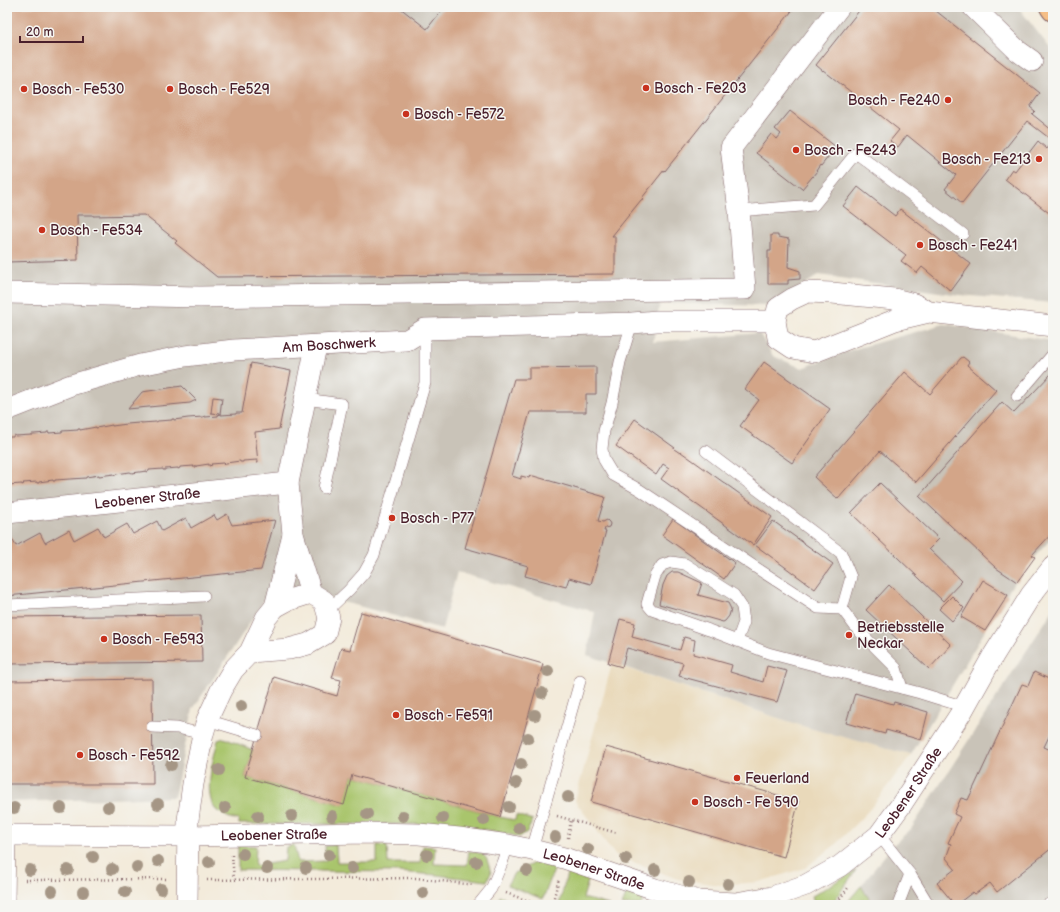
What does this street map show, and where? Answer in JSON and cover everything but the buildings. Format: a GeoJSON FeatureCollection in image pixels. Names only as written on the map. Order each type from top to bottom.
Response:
{"type":"FeatureCollection","features":[{"type":"Feature","properties":{"kind":"street"},"geometry":{"type":"LineString","coordinates":[[7,293],[200,297],[745,289],[739,211],[731,148],[839,7]]}},
{"type":"Feature","properties":{"kind":"street"},"geometry":{"type":"LineString","coordinates":[[973,7],[1018,51],[1032,61]]}},
{"type":"Feature","properties":{"kind":"street"},"geometry":{"type":"LineString","coordinates":[[929,312],[914,304],[894,299],[832,292],[807,292],[778,308],[775,321],[778,338],[792,348],[814,352],[895,320],[929,312],[1053,326]]}},
{"type":"Feature","properties":{"kind":"street","name":"Am Boschwerk"},"geometry":{"type":"LineString","coordinates":[[7,410],[71,385],[140,364],[228,351],[407,340],[425,329],[657,321],[775,321]]}},
{"type":"Feature","properties":{"kind":"street"},"geometry":{"type":"LineString","coordinates":[[250,652],[289,649],[308,644],[325,634],[329,618],[324,601],[311,593],[293,534],[288,483],[316,346]]}},
{"type":"Feature","properties":{"kind":"street","name":"Leobener Straße"},"geometry":{"type":"LineString","coordinates":[[7,513],[288,483]]}},
{"type":"Feature","properties":{"kind":"street"},"geometry":{"type":"LineString","coordinates":[[275,607],[293,534]]}},
{"type":"Feature","properties":{"kind":"street","name":"Leobener Straße"},"geometry":{"type":"LineString","coordinates":[[8,835],[187,836],[368,833],[419,834],[459,838],[532,850],[564,858],[655,889],[699,901],[735,904],[772,897],[806,885],[840,866],[879,835],[901,805],[964,707],[993,656],[1032,595],[1053,567]]}},
{"type":"Feature","properties":{"kind":"street"},"geometry":{"type":"LineString","coordinates":[[186,905],[188,820],[193,784],[205,727],[221,690],[233,670],[250,652],[266,618],[275,607],[286,601],[311,593]]}},
{"type":"Feature","properties":{"kind":"lane"},"geometry":{"type":"LineString","coordinates":[[739,211],[814,205],[856,153],[964,234]]}},
{"type":"Feature","properties":{"kind":"lane"},"geometry":{"type":"LineString","coordinates":[[632,323],[620,362],[612,403],[604,431],[602,449],[604,460],[613,475],[640,490],[755,568],[818,608],[842,609]]}},
{"type":"Feature","properties":{"kind":"lane"},"geometry":{"type":"LineString","coordinates":[[327,611],[364,573],[374,555],[425,383],[425,329]]}},
{"type":"Feature","properties":{"kind":"lane"},"geometry":{"type":"LineString","coordinates":[[1017,396],[1053,354]]}},
{"type":"Feature","properties":{"kind":"lane"},"geometry":{"type":"LineString","coordinates":[[305,399],[342,404],[324,488]]}},
{"type":"Feature","properties":{"kind":"lane"},"geometry":{"type":"LineString","coordinates":[[706,451],[841,553],[851,577],[842,609]]}},
{"type":"Feature","properties":{"kind":"lane"},"geometry":{"type":"LineString","coordinates":[[737,641],[744,622],[742,607],[734,596],[685,564],[671,562],[662,565],[655,576],[647,604],[652,610],[768,653],[902,688],[964,707]]}},
{"type":"Feature","properties":{"kind":"lane"},"geometry":{"type":"LineString","coordinates":[[7,605],[204,596]]}},
{"type":"Feature","properties":{"kind":"lane"},"geometry":{"type":"LineString","coordinates":[[842,609],[857,629],[896,668],[902,688]]}},
{"type":"Feature","properties":{"kind":"lane"},"geometry":{"type":"LineString","coordinates":[[532,850],[580,681]]}},
{"type":"Feature","properties":{"kind":"lane"},"geometry":{"type":"LineString","coordinates":[[152,727],[205,727],[257,735]]}},
{"type":"Feature","properties":{"kind":"lane"},"geometry":{"type":"LineString","coordinates":[[8,835],[10,880],[9,905]]}},
{"type":"Feature","properties":{"kind":"lane"},"geometry":{"type":"LineString","coordinates":[[879,835],[910,874],[929,905]]}},
{"type":"Feature","properties":{"kind":"lane"},"geometry":{"type":"LineString","coordinates":[[478,905],[491,889],[508,845]]}},
{"type":"Feature","properties":{"kind":"lane"},"geometry":{"type":"LineString","coordinates":[[898,905],[910,874]]}},
{"type":"Feature","properties":{"kind":"lane"},"geometry":{"type":"LineString","coordinates":[[1047,905],[1053,902]]}},
{"type":"Feature","properties":{"kind":"path"},"geometry":{"type":"LineString","coordinates":[[543,813],[617,833]]}},
{"type":"Feature","properties":{"kind":"path"},"geometry":{"type":"LineString","coordinates":[[552,905],[564,858]]}},
{"type":"Feature","properties":{"kind":"path"},"geometry":{"type":"LineString","coordinates":[[10,880],[416,878],[481,886],[540,905]]}},
{"type":"Feature","properties":{"kind":"shaded area"},"geometry":{"type":"Polygon","coordinates":[[[7,7],[1018,7],[1053,52],[1053,303],[960,295],[819,275],[771,306],[660,303],[653,342],[759,333],[773,356],[802,368],[851,350],[944,324],[1053,341],[1053,537],[1020,572],[911,755],[809,728],[587,655],[595,612],[457,572],[442,629],[355,605],[274,586],[193,709],[174,797],[7,802],[7,7]]]}},
{"type":"Feature","properties":{"kind":"shaded area"},"geometry":{"type":"Polygon","coordinates":[[[1053,610],[1053,905],[873,905],[861,886],[893,845],[911,829],[1053,610]]]}},
{"type":"Feature","properties":{"kind":"shaded area","name":"Feuerland"},"geometry":{"type":"Polygon","coordinates":[[[612,664],[809,728],[911,755],[870,809],[835,845],[805,868],[759,882],[720,885],[678,879],[615,855],[575,801],[612,664]]]}},
{"type":"Feature","properties":{"kind":"green space"},"geometry":{"type":"Polygon","coordinates":[[[224,738],[253,750],[245,777],[343,805],[352,775],[500,817],[515,820],[516,815],[533,820],[527,832],[519,837],[482,829],[444,825],[239,824],[239,820],[228,817],[216,810],[210,795],[210,776],[218,740],[224,738]]]}},
{"type":"Feature","properties":{"kind":"green space"},"geometry":{"type":"Polygon","coordinates":[[[238,845],[256,846],[255,866],[285,861],[286,847],[294,845],[298,862],[326,861],[325,846],[336,845],[337,862],[377,862],[377,845],[387,846],[388,863],[420,863],[423,846],[435,847],[434,864],[467,865],[469,851],[483,854],[485,856],[491,873],[487,881],[398,872],[238,870],[238,845]]]}},
{"type":"Feature","properties":{"kind":"green space"},"geometry":{"type":"Polygon","coordinates":[[[534,863],[547,863],[554,870],[543,899],[507,885],[514,873],[534,863]]]}},
{"type":"Feature","properties":{"kind":"green space"},"geometry":{"type":"Polygon","coordinates":[[[568,870],[589,878],[583,898],[609,905],[559,905],[568,870]]]}},
{"type":"Feature","properties":{"kind":"green space"},"geometry":{"type":"Polygon","coordinates":[[[856,870],[831,905],[815,905],[812,896],[856,870]]]}},
{"type":"Feature","properties":{"kind":"green space"},"geometry":{"type":"Polygon","coordinates":[[[861,886],[873,905],[845,905],[861,886]]]}},
{"type":"Feature","properties":{"kind":"green space"},"geometry":{"type":"Polygon","coordinates":[[[628,890],[644,897],[641,905],[622,905],[628,890]]]}},
{"type":"Feature","properties":{"kind":"green space"},"geometry":{"type":"Polygon","coordinates":[[[500,896],[525,905],[514,905],[506,902],[505,905],[496,905],[500,896]]]}},
{"type":"Feature","properties":{"kind":"place","name":"Bosch - Fe203"},"geometry":{"type":"Point","coordinates":[646,88]}},
{"type":"Feature","properties":{"kind":"place","name":"Bosch - Fe530"},"geometry":{"type":"Point","coordinates":[24,89]}},
{"type":"Feature","properties":{"kind":"place","name":"Bosch - Fe529"},"geometry":{"type":"Point","coordinates":[170,89]}},
{"type":"Feature","properties":{"kind":"place","name":"Bosch - Fe240"},"geometry":{"type":"Point","coordinates":[948,100]}},
{"type":"Feature","properties":{"kind":"place","name":"Bosch - Fe572"},"geometry":{"type":"Point","coordinates":[406,114]}},
{"type":"Feature","properties":{"kind":"place","name":"Bosch - Fe243"},"geometry":{"type":"Point","coordinates":[796,150]}},
{"type":"Feature","properties":{"kind":"place","name":"Bosch - Fe213"},"geometry":{"type":"Point","coordinates":[1039,159]}},
{"type":"Feature","properties":{"kind":"place","name":"Bosch - Fe534"},"geometry":{"type":"Point","coordinates":[42,230]}},
{"type":"Feature","properties":{"kind":"place","name":"Bosch - Fe241"},"geometry":{"type":"Point","coordinates":[920,245]}},
{"type":"Feature","properties":{"kind":"place","name":"Bosch - P77"},"geometry":{"type":"Point","coordinates":[392,518]}},
{"type":"Feature","properties":{"kind":"place","name":"Betriebsstelle Neckar"},"geometry":{"type":"Point","coordinates":[849,635]}},
{"type":"Feature","properties":{"kind":"place","name":"Bosch - Fe593"},"geometry":{"type":"Point","coordinates":[104,639]}},
{"type":"Feature","properties":{"kind":"place","name":"Bosch - Fe591"},"geometry":{"type":"Point","coordinates":[396,715]}},
{"type":"Feature","properties":{"kind":"place","name":"Bosch - Fe592"},"geometry":{"type":"Point","coordinates":[80,755]}},
{"type":"Feature","properties":{"kind":"place","name":"Feuerland"},"geometry":{"type":"Point","coordinates":[737,778]}},
{"type":"Feature","properties":{"kind":"place","name":"Bosch - Fe 590"},"geometry":{"type":"Point","coordinates":[695,802]}}]}
